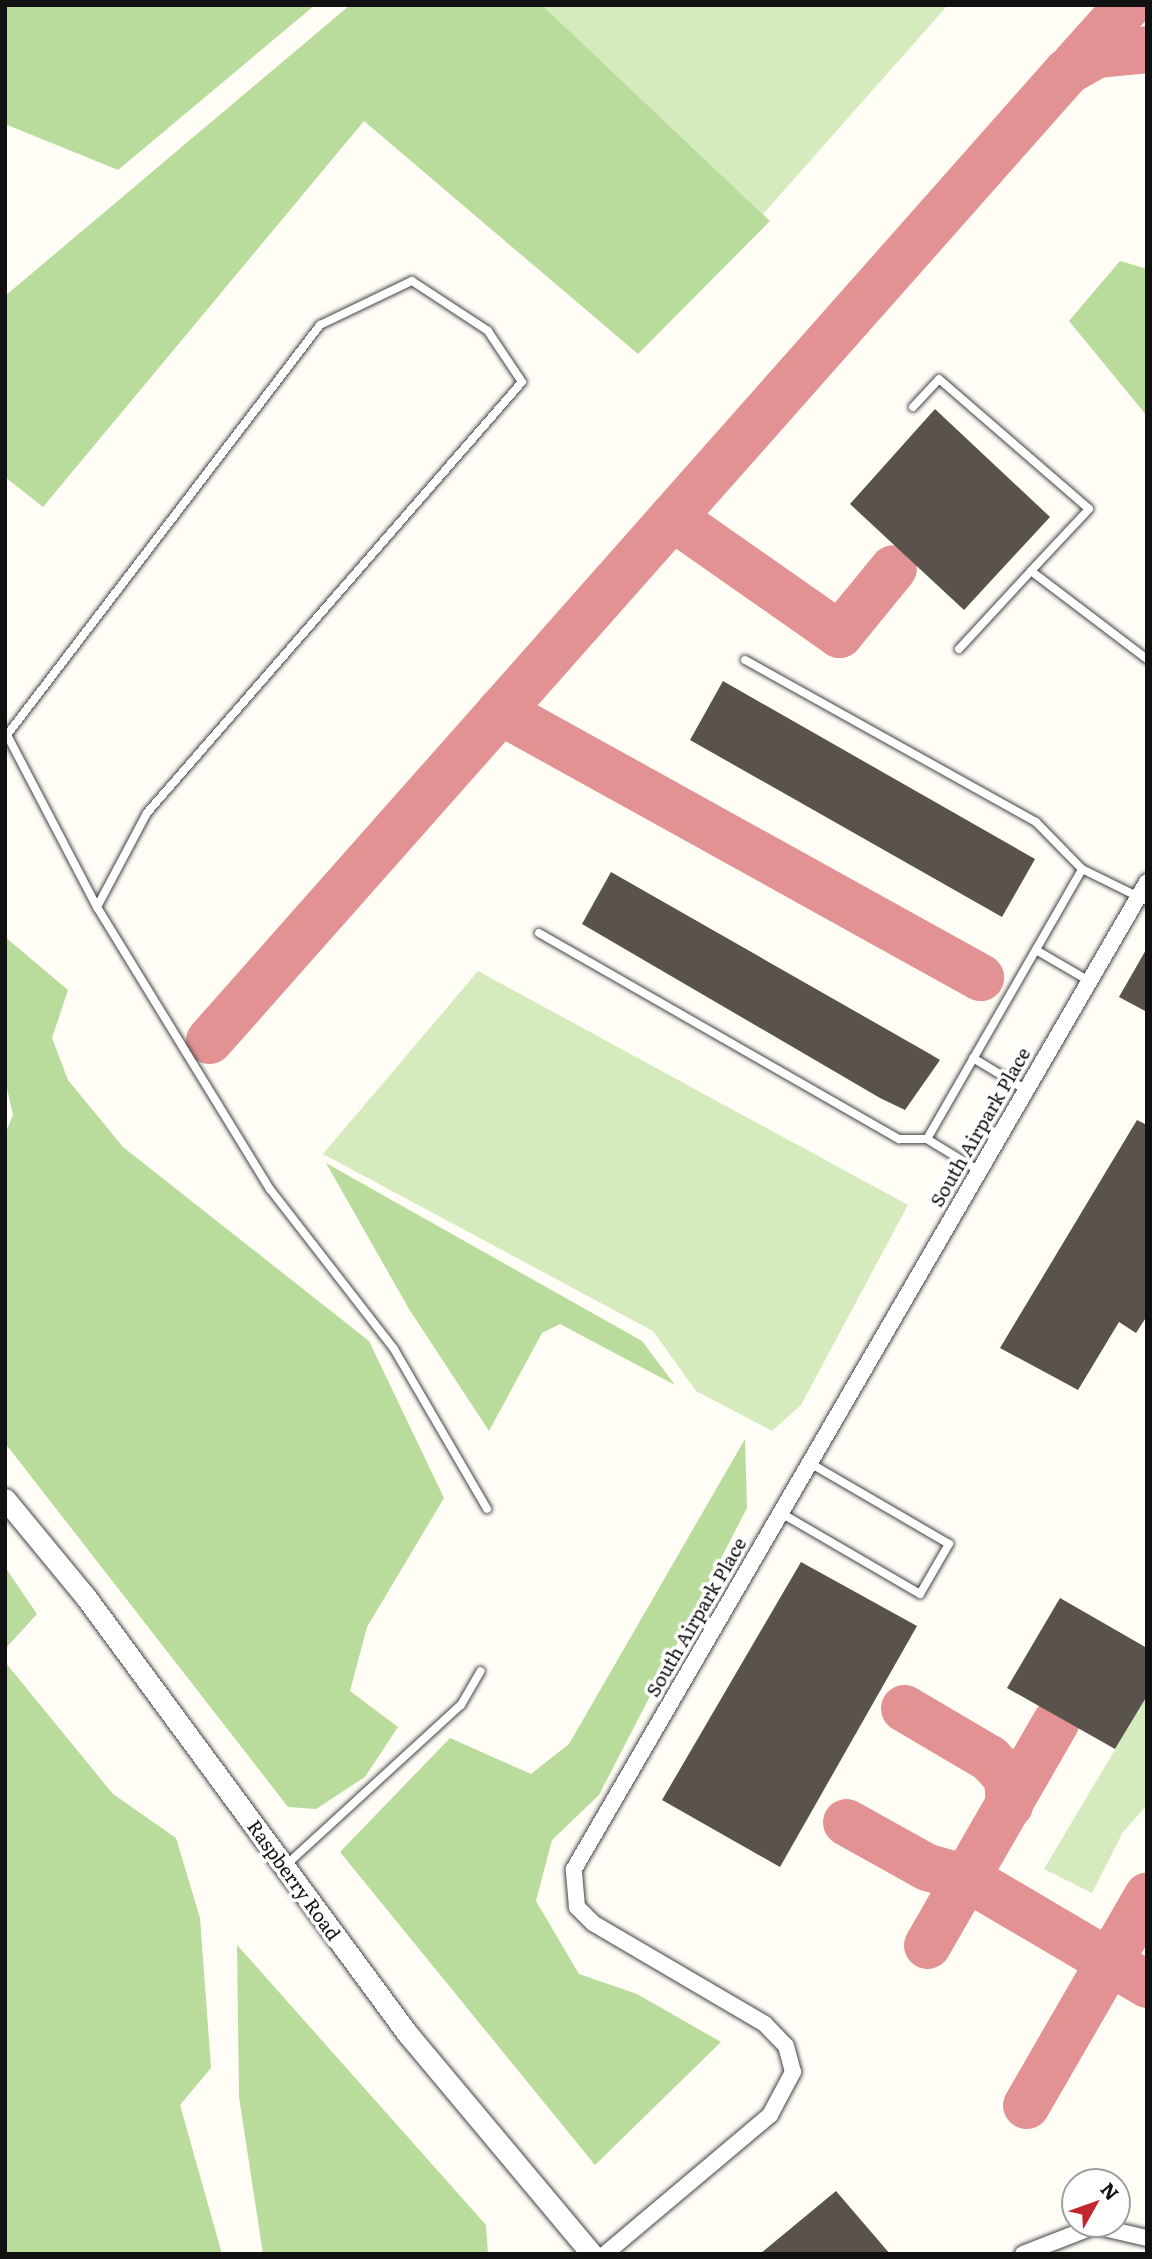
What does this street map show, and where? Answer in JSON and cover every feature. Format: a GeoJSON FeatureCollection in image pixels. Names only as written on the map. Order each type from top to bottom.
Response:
{"type":"FeatureCollection","features":[{"type":"Feature","properties":{"kind":"street","name":"South Airpark Place"},"geometry":{"type":"LineString","coordinates":[[605,2254],[770,2115],[793,2072],[786,2046],[765,2024],[593,1923],[572,1889],[574,1869],[1089,981],[1144,893]]}},
{"type":"Feature","properties":{"kind":"street","name":"Raspberry Road"},"geometry":{"type":"LineString","coordinates":[[5,1499],[285,1866],[407,2034],[592,2254]]}},
{"type":"Feature","properties":{"kind":"street"},"geometry":{"type":"LineString","coordinates":[[1023,2254],[1095,2226],[1147,2238]]}},
{"type":"Feature","properties":{"kind":"lane"},"geometry":{"type":"LineString","coordinates":[[97,907],[147,813],[523,382],[488,331],[412,281],[320,326],[7,734],[97,907],[270,1189],[394,1349],[487,1509]]}},
{"type":"Feature","properties":{"kind":"lane"},"geometry":{"type":"LineString","coordinates":[[913,407],[939,379],[1089,509],[958,649]]}},
{"type":"Feature","properties":{"kind":"lane"},"geometry":{"type":"LineString","coordinates":[[1031,571],[1147,659]]}},
{"type":"Feature","properties":{"kind":"lane"},"geometry":{"type":"LineString","coordinates":[[745,660],[1036,822],[1082,870],[1144,893]]}},
{"type":"Feature","properties":{"kind":"lane"},"geometry":{"type":"LineString","coordinates":[[927,1139],[1082,870]]}},
{"type":"Feature","properties":{"kind":"lane"},"geometry":{"type":"LineString","coordinates":[[539,933],[899,1139],[927,1139],[979,1171]]}},
{"type":"Feature","properties":{"kind":"lane"},"geometry":{"type":"LineString","coordinates":[[1036,950],[1089,981]]}},
{"type":"Feature","properties":{"kind":"lane"},"geometry":{"type":"LineString","coordinates":[[973,1058],[1026,1090]]}},
{"type":"Feature","properties":{"kind":"lane"},"geometry":{"type":"LineString","coordinates":[[781,1513],[920,1594],[949,1544],[810,1463]]}},
{"type":"Feature","properties":{"kind":"lane"},"geometry":{"type":"LineString","coordinates":[[285,1866],[461,1705],[481,1671]]}},
{"type":"Feature","properties":{"kind":"green space"},"geometry":{"type":"Polygon","coordinates":[[[5,5],[315,5],[118,170],[5,124],[5,5]]]}},
{"type":"Feature","properties":{"kind":"green space"},"geometry":{"type":"Polygon","coordinates":[[[350,5],[542,5],[770,221],[638,354],[364,121],[43,507],[5,477],[5,296],[350,5]]]}},
{"type":"Feature","properties":{"kind":"green space"},"geometry":{"type":"Polygon","coordinates":[[[542,5],[948,5],[763,214],[542,5]]]}},
{"type":"Feature","properties":{"kind":"green space"},"geometry":{"type":"Polygon","coordinates":[[[1120,261],[1147,269],[1147,416],[1069,321],[1120,261]]]}},
{"type":"Feature","properties":{"kind":"green space"},"geometry":{"type":"Polygon","coordinates":[[[5,937],[68,990],[52,1038],[68,1080],[123,1147],[369,1341],[444,1498],[367,1627],[350,1691],[398,1727],[365,1777],[316,1809],[288,1807],[5,1443],[5,1134],[13,1115],[5,1080],[5,937]]]}},
{"type":"Feature","properties":{"kind":"green space"},"geometry":{"type":"Polygon","coordinates":[[[478,971],[908,1205],[801,1405],[772,1431],[696,1391],[653,1331],[323,1154],[478,971]]]}},
{"type":"Feature","properties":{"kind":"green space"},"geometry":{"type":"Polygon","coordinates":[[[326,1163],[642,1341],[675,1385],[560,1324],[542,1333],[489,1431],[409,1309],[326,1163]]]}},
{"type":"Feature","properties":{"kind":"green space"},"geometry":{"type":"Polygon","coordinates":[[[745,1439],[747,1508],[599,1795],[552,1840],[536,1901],[579,1974],[637,1994],[721,2042],[595,2165],[340,1852],[450,1738],[531,1774],[569,1744],[745,1439]]]}},
{"type":"Feature","properties":{"kind":"green space"},"geometry":{"type":"Polygon","coordinates":[[[5,1567],[37,1614],[5,1649],[5,1567]]]}},
{"type":"Feature","properties":{"kind":"green space"},"geometry":{"type":"Polygon","coordinates":[[[5,1662],[113,1794],[176,1838],[200,1918],[211,2068],[180,2105],[222,2254],[5,2254],[5,1662]]]}},
{"type":"Feature","properties":{"kind":"green space"},"geometry":{"type":"Polygon","coordinates":[[[1147,1696],[1147,1805],[1123,1832],[1092,1893],[1044,1869],[1147,1696]]]}},
{"type":"Feature","properties":{"kind":"green space"},"geometry":{"type":"Polygon","coordinates":[[[237,1945],[486,2225],[488,2254],[263,2254],[239,2097],[237,1945]]]}},
{"type":"Feature","properties":{"kind":"building"},"geometry":{"type":"Polygon","coordinates":[[[935,409],[1050,517],[964,610],[850,504],[935,409]]]}},
{"type":"Feature","properties":{"kind":"building"},"geometry":{"type":"Polygon","coordinates":[[[723,681],[1035,859],[1002,917],[690,740],[723,681]]]}},
{"type":"Feature","properties":{"kind":"building"},"geometry":{"type":"Polygon","coordinates":[[[611,872],[940,1060],[905,1110],[880,1098],[582,924],[611,872]]]}},
{"type":"Feature","properties":{"kind":"building"},"geometry":{"type":"Polygon","coordinates":[[[1147,948],[1147,1012],[1119,997],[1147,948]]]}},
{"type":"Feature","properties":{"kind":"building"},"geometry":{"type":"Polygon","coordinates":[[[1137,1120],[1147,1125],[1147,1316],[1136,1333],[1119,1322],[1078,1390],[1000,1348],[1137,1120]]]}},
{"type":"Feature","properties":{"kind":"building"},"geometry":{"type":"Polygon","coordinates":[[[801,1562],[917,1626],[780,1867],[662,1800],[801,1562]]]}},
{"type":"Feature","properties":{"kind":"building"},"geometry":{"type":"Polygon","coordinates":[[[1060,1598],[1147,1648],[1147,1696],[1115,1749],[1007,1688],[1060,1598]]]}},
{"type":"Feature","properties":{"kind":"building"},"geometry":{"type":"Polygon","coordinates":[[[836,2191],[890,2254],[760,2254],[836,2191]]]}},
{"type":"Feature","properties":{"kind":"taxiway"},"geometry":{"type":"LineString","coordinates":[[1075,63],[1127,5]]}},
{"type":"Feature","properties":{"kind":"taxiway"},"geometry":{"type":"LineString","coordinates":[[209,1040],[1067,71],[1096,54],[1147,49]]}},
{"type":"Feature","properties":{"kind":"taxiway"},"geometry":{"type":"LineString","coordinates":[[672,517],[839,634],[893,568]]}},
{"type":"Feature","properties":{"kind":"taxiway"},"geometry":{"type":"LineString","coordinates":[[500,711],[980,977]]}},
{"type":"Feature","properties":{"kind":"taxiway"},"geometry":{"type":"LineString","coordinates":[[904,1708],[989,1758],[1007,1777],[1009,1805]]}},
{"type":"Feature","properties":{"kind":"taxiway"},"geometry":{"type":"LineString","coordinates":[[927,1945],[1056,1721]]}},
{"type":"Feature","properties":{"kind":"taxiway"},"geometry":{"type":"LineString","coordinates":[[846,1822],[927,1867],[967,1878],[1147,1984]]}},
{"type":"Feature","properties":{"kind":"taxiway"},"geometry":{"type":"LineString","coordinates":[[1026,2105],[1147,1895]]}}]}
